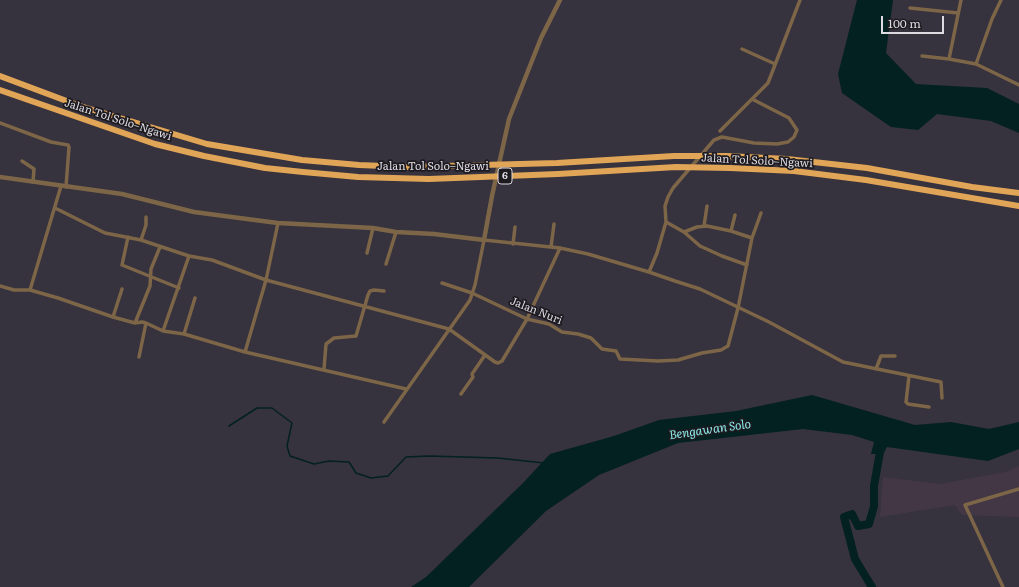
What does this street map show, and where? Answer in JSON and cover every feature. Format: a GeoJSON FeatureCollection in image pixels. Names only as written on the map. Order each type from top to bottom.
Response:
{"type":"FeatureCollection","features":[{"type":"Feature","properties":{"kind":"highway","name":"Jalan Tol Solo–Ngawi"},"geometry":{"type":"LineString","coordinates":[[0,76],[80,106],[193,140],[251,152],[302,160],[359,165],[408,167],[557,163],[674,156],[787,159],[867,168],[972,187],[1019,193]]}},
{"type":"Feature","properties":{"kind":"highway","name":"Jalan Tol Solo–Ngawi"},"geometry":{"type":"LineString","coordinates":[[0,90],[155,144],[204,156],[266,168],[358,177],[429,179],[676,167],[794,171],[866,180],[1019,206]]}},
{"type":"Feature","properties":{"kind":"street"},"geometry":{"type":"LineString","coordinates":[[384,422],[406,389],[467,306],[472,294],[509,119],[541,38],[560,0]]}},
{"type":"Feature","properties":{"kind":"street"},"geometry":{"type":"LineString","coordinates":[[720,131],[768,83],[800,0]]}},
{"type":"Feature","properties":{"kind":"street"},"geometry":{"type":"LineString","coordinates":[[949,59],[962,0]]}},
{"type":"Feature","properties":{"kind":"street"},"geometry":{"type":"LineString","coordinates":[[976,64],[990,24],[1001,0]]}},
{"type":"Feature","properties":{"kind":"street"},"geometry":{"type":"LineString","coordinates":[[910,8],[958,13]]}},
{"type":"Feature","properties":{"kind":"street"},"geometry":{"type":"LineString","coordinates":[[742,49],[775,64]]}},
{"type":"Feature","properties":{"kind":"street"},"geometry":{"type":"LineString","coordinates":[[922,56],[976,64],[1019,85]]}},
{"type":"Feature","properties":{"kind":"street"},"geometry":{"type":"LineString","coordinates":[[649,272],[657,253],[666,222],[665,206],[668,197],[714,140],[722,137],[754,143],[784,144],[794,137],[796,130],[789,118],[752,99]]}},
{"type":"Feature","properties":{"kind":"street"},"geometry":{"type":"LineString","coordinates":[[0,123],[55,143],[68,145],[66,187]]}},
{"type":"Feature","properties":{"kind":"street"},"geometry":{"type":"LineString","coordinates":[[22,161],[34,168],[33,182]]}},
{"type":"Feature","properties":{"kind":"street"},"geometry":{"type":"LineString","coordinates":[[0,177],[122,194],[194,212],[278,223],[373,228],[396,232],[434,234],[513,244],[560,248],[588,254],[700,289],[769,322],[837,359],[876,369],[941,382],[942,398]]}},
{"type":"Feature","properties":{"kind":"street"},"geometry":{"type":"LineString","coordinates":[[30,290],[61,186]]}},
{"type":"Feature","properties":{"kind":"street"},"geometry":{"type":"LineString","coordinates":[[704,226],[707,206]]}},
{"type":"Feature","properties":{"kind":"street"},"geometry":{"type":"LineString","coordinates":[[55,208],[98,230],[141,240],[189,256],[212,260],[266,280],[449,329],[495,362],[501,362],[527,319],[560,248]]}},
{"type":"Feature","properties":{"kind":"street"},"geometry":{"type":"LineString","coordinates":[[738,308],[752,238],[761,212]]}},
{"type":"Feature","properties":{"kind":"street"},"geometry":{"type":"LineString","coordinates":[[731,231],[735,215]]}},
{"type":"Feature","properties":{"kind":"street"},"geometry":{"type":"LineString","coordinates":[[141,240],[146,225],[146,217]]}},
{"type":"Feature","properties":{"kind":"street"},"geometry":{"type":"LineString","coordinates":[[666,222],[684,232],[700,246],[747,265]]}},
{"type":"Feature","properties":{"kind":"street"},"geometry":{"type":"LineString","coordinates":[[244,352],[266,280],[278,223]]}},
{"type":"Feature","properties":{"kind":"street"},"geometry":{"type":"LineString","coordinates":[[551,247],[554,224]]}},
{"type":"Feature","properties":{"kind":"street"},"geometry":{"type":"LineString","coordinates":[[513,244],[515,226]]}},
{"type":"Feature","properties":{"kind":"street"},"geometry":{"type":"LineString","coordinates":[[684,232],[704,226],[731,231],[752,238]]}},
{"type":"Feature","properties":{"kind":"street"},"geometry":{"type":"LineString","coordinates":[[367,253],[373,228]]}},
{"type":"Feature","properties":{"kind":"street"},"geometry":{"type":"LineString","coordinates":[[386,264],[396,232]]}},
{"type":"Feature","properties":{"kind":"street"},"geometry":{"type":"LineString","coordinates":[[128,238],[122,265],[179,288]]}},
{"type":"Feature","properties":{"kind":"street"},"geometry":{"type":"LineString","coordinates":[[135,323],[150,286],[151,269],[160,247]]}},
{"type":"Feature","properties":{"kind":"street"},"geometry":{"type":"LineString","coordinates":[[163,331],[189,256]]}},
{"type":"Feature","properties":{"kind":"street","name":"Jalan Nuri"},"geometry":{"type":"LineString","coordinates":[[442,283],[472,294],[527,319],[549,324],[562,332],[578,334],[591,338],[602,348],[616,350],[620,359],[658,361],[678,360],[726,348],[729,344],[738,308]]}},
{"type":"Feature","properties":{"kind":"street"},"geometry":{"type":"LineString","coordinates":[[0,286],[14,290],[30,290],[113,317],[135,323],[146,323],[163,331],[184,334],[244,352],[324,369],[406,389]]}},
{"type":"Feature","properties":{"kind":"street"},"geometry":{"type":"LineString","coordinates":[[113,317],[122,289]]}},
{"type":"Feature","properties":{"kind":"street"},"geometry":{"type":"LineString","coordinates":[[324,369],[326,344],[334,338],[356,336],[364,306],[371,290],[384,292]]}},
{"type":"Feature","properties":{"kind":"street"},"geometry":{"type":"LineString","coordinates":[[184,334],[195,298]]}},
{"type":"Feature","properties":{"kind":"street"},"geometry":{"type":"LineString","coordinates":[[139,357],[146,323]]}},
{"type":"Feature","properties":{"kind":"street"},"geometry":{"type":"LineString","coordinates":[[461,394],[473,377],[472,374],[485,355]]}},
{"type":"Feature","properties":{"kind":"street"},"geometry":{"type":"LineString","coordinates":[[876,369],[881,356],[895,356]]}},
{"type":"Feature","properties":{"kind":"street"},"geometry":{"type":"LineString","coordinates":[[909,376],[906,402],[908,404],[928,407]]}},
{"type":"Feature","properties":{"kind":"street"},"geometry":{"type":"LineString","coordinates":[[1003,587],[965,505],[1019,490]]}},
{"type":"Feature","properties":{"kind":"shaded area"},"geometry":{"type":"Polygon","coordinates":[[[1019,466],[1019,517],[962,515],[955,505],[880,517],[883,477],[939,484],[1005,472],[1019,466]]]}},
{"type":"Feature","properties":{"kind":"water"},"geometry":{"type":"Polygon","coordinates":[[[857,0],[893,0],[886,53],[916,84],[987,88],[1019,104],[1019,133],[991,121],[937,114],[918,130],[891,127],[842,93],[838,74],[857,0]]]}},
{"type":"Feature","properties":{"kind":"water","name":"Bengawan Solo"},"geometry":{"type":"Polygon","coordinates":[[[812,395],[915,425],[951,422],[989,429],[1019,422],[1019,449],[988,461],[887,447],[883,454],[871,454],[874,442],[852,435],[803,429],[678,443],[599,475],[546,511],[469,587],[411,587],[426,577],[523,483],[550,454],[614,436],[659,420],[736,411],[812,395]]]}},
{"type":"Feature","properties":{"kind":"waterway"},"geometry":{"type":"LineString","coordinates":[[229,426],[257,408],[272,408],[292,423],[287,446],[290,456],[314,464],[329,461],[349,462],[356,473],[371,478],[388,476],[406,457],[429,456],[498,458],[544,463]]}},
{"type":"Feature","properties":{"kind":"waterway"},"geometry":{"type":"LineString","coordinates":[[872,587],[855,559],[844,517],[852,514],[858,526],[869,524],[874,506],[874,486],[880,452],[883,444]]}}]}
